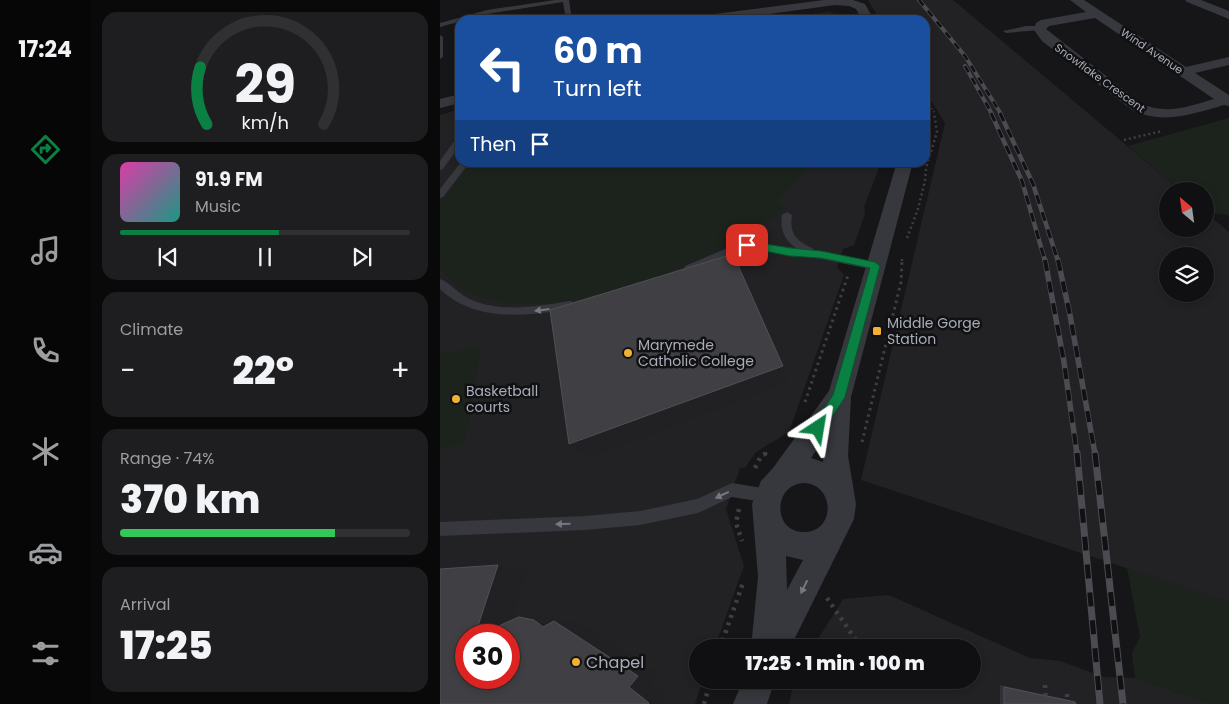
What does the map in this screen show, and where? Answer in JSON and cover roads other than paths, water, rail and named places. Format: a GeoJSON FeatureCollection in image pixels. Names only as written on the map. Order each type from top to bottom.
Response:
{"type":"FeatureCollection","features":[{"type":"Feature","properties":{"kind":"street","name":"Wind Avenue"},"geometry":{"type":"LineString","coordinates":[[1076,0],[1227,101]]}},
{"type":"Feature","properties":{"kind":"street"},"geometry":{"type":"LineString","coordinates":[[1191,0],[1229,15]]}},
{"type":"Feature","properties":{"kind":"street"},"geometry":{"type":"LineString","coordinates":[[846,6],[856,15]]}},
{"type":"Feature","properties":{"kind":"street"},"geometry":{"type":"LineString","coordinates":[[739,15],[780,10],[846,6],[861,7],[865,15]]}},
{"type":"Feature","properties":{"kind":"street","name":"Snowflake Crescent"},"geometry":{"type":"LineString","coordinates":[[1096,14],[1045,24],[1039,28],[1040,32],[1137,108],[1147,113],[1169,115],[1227,101]]}},
{"type":"Feature","properties":{"kind":"street"},"geometry":{"type":"LineString","coordinates":[[1183,72],[1229,61]]}},
{"type":"Feature","properties":{"kind":"street"},"geometry":{"type":"LineString","coordinates":[[440,104],[455,101]]}},
{"type":"Feature","properties":{"kind":"street"},"geometry":{"type":"LineString","coordinates":[[778,639],[840,518],[841,499],[835,456],[839,397],[904,167]]}},
{"type":"Feature","properties":{"kind":"street"},"geometry":{"type":"LineString","coordinates":[[768,639],[774,577],[765,489],[839,397]]}},
{"type":"Feature","properties":{"kind":"street"},"geometry":{"type":"LineString","coordinates":[[765,489],[795,471],[810,470],[824,475],[835,485],[841,499]]}},
{"type":"Feature","properties":{"kind":"street"},"geometry":{"type":"LineString","coordinates":[[769,525],[782,540],[800,547],[820,543],[835,529]]}},
{"type":"Feature","properties":{"kind":"street"},"geometry":{"type":"LineString","coordinates":[[750,704],[756,689]]}},
{"type":"Feature","properties":{"kind":"lane"},"geometry":{"type":"LineString","coordinates":[[478,15],[500,9],[566,0],[568,15]]}},
{"type":"Feature","properties":{"kind":"lane"},"geometry":{"type":"LineString","coordinates":[[440,25],[455,21]]}},
{"type":"Feature","properties":{"kind":"lane","name":"Snowflake Crescent"},"geometry":{"type":"LineString","coordinates":[[1006,31],[1039,28]]}},
{"type":"Feature","properties":{"kind":"lane"},"geometry":{"type":"LineString","coordinates":[[440,37],[440,57]]}},
{"type":"Feature","properties":{"kind":"lane"},"geometry":{"type":"LineString","coordinates":[[440,167],[455,146]]}},
{"type":"Feature","properties":{"kind":"lane"},"geometry":{"type":"LineString","coordinates":[[440,195],[462,167]]}},
{"type":"Feature","properties":{"kind":"lane"},"geometry":{"type":"LineString","coordinates":[[787,215],[786,230],[791,241],[796,246],[821,255]]}},
{"type":"Feature","properties":{"kind":"lane"},"geometry":{"type":"LineString","coordinates":[[680,273],[742,245],[821,255],[875,266]]}},
{"type":"Feature","properties":{"kind":"lane"},"geometry":{"type":"LineString","coordinates":[[440,283],[455,296],[492,310],[526,312],[580,304]]}},
{"type":"Feature","properties":{"kind":"lane"},"geometry":{"type":"LineString","coordinates":[[440,529],[584,523],[640,518],[698,506],[732,490],[765,489]]}},
{"type":"Feature","properties":{"kind":"railway"},"geometry":{"type":"LineString","coordinates":[[919,0],[965,56],[1001,114]]}},
{"type":"Feature","properties":{"kind":"railway"},"geometry":{"type":"LineString","coordinates":[[965,66],[992,114]]}},
{"type":"Feature","properties":{"kind":"railway"},"geometry":{"type":"LineString","coordinates":[[991,113],[1022,181],[1045,261]]}},
{"type":"Feature","properties":{"kind":"railway"},"geometry":{"type":"LineString","coordinates":[[1000,113],[1033,184],[1058,261]]}},
{"type":"Feature","properties":{"kind":"railway"},"geometry":{"type":"LineString","coordinates":[[1045,260],[1064,362],[1077,454]]}},
{"type":"Feature","properties":{"kind":"railway"},"geometry":{"type":"LineString","coordinates":[[1058,260],[1095,454]]}},
{"type":"Feature","properties":{"kind":"railway"},"geometry":{"type":"LineString","coordinates":[[1077,453],[1100,704]]}},
{"type":"Feature","properties":{"kind":"railway"},"geometry":{"type":"LineString","coordinates":[[1095,453],[1123,704]]}},
{"type":"Feature","properties":{"kind":"place","name":"Middle Gorge Station"},"geometry":{"type":"Point","coordinates":[877,331]}},
{"type":"Feature","properties":{"kind":"place","name":"Marymede Catholic College"},"geometry":{"type":"Point","coordinates":[628,353]}},
{"type":"Feature","properties":{"kind":"place","name":"Basketball courts"},"geometry":{"type":"Point","coordinates":[456,399]}},
{"type":"Feature","properties":{"kind":"place","name":"Chapel"},"geometry":{"type":"Point","coordinates":[576,662]}}]}
